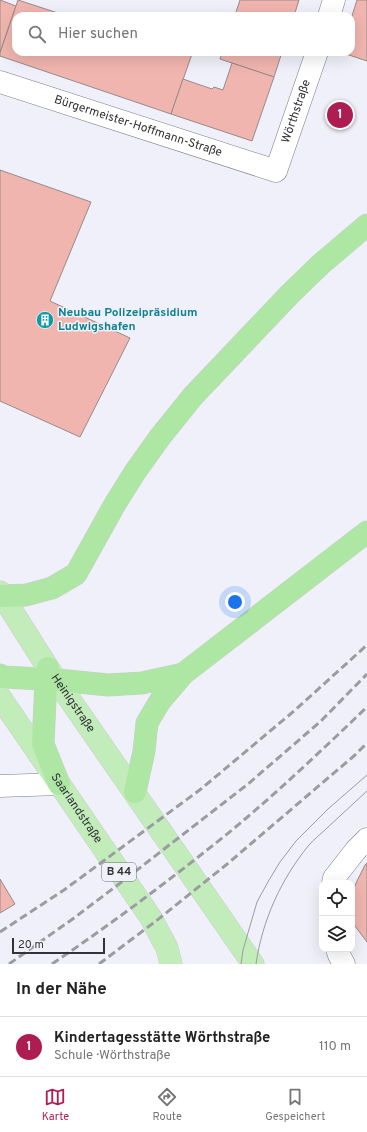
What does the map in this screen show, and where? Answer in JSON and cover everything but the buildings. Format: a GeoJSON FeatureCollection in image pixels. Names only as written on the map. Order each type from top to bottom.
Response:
{"type":"FeatureCollection","features":[{"type":"Feature","properties":{"kind":"highway"},"geometry":{"type":"LineString","coordinates":[[1,594],[26,595],[52,588],[76,574],[115,504],[135,472],[160,437],[193,396],[289,295],[321,264],[367,226]]}},
{"type":"Feature","properties":{"kind":"highway"},"geometry":{"type":"LineString","coordinates":[[134,792],[144,751],[147,724],[160,701],[184,674],[367,532]]}},
{"type":"Feature","properties":{"kind":"highway"},"geometry":{"type":"LineString","coordinates":[[0,675],[4,677],[51,676],[108,685],[142,682],[184,674]]}},
{"type":"Feature","properties":{"kind":"highway"},"geometry":{"type":"LineString","coordinates":[[51,676],[43,744],[59,784]]}},
{"type":"Feature","properties":{"kind":"main road","name":"Heinigstraße"},"geometry":{"type":"LineString","coordinates":[[1,594],[51,676],[134,792],[253,964]]}},
{"type":"Feature","properties":{"kind":"main road","name":"Saarlandstraße"},"geometry":{"type":"LineString","coordinates":[[0,697],[151,918],[167,948],[171,964]]}},
{"type":"Feature","properties":{"kind":"street"},"geometry":{"type":"LineString","coordinates":[[330,12],[334,0]]}},
{"type":"Feature","properties":{"kind":"street","name":"Wörthstraße"},"geometry":{"type":"LineString","coordinates":[[276,171],[316,56]]}},
{"type":"Feature","properties":{"kind":"street","name":"Bürgermeister-Hoffmann-Straße"},"geometry":{"type":"LineString","coordinates":[[0,82],[276,171]]}},
{"type":"Feature","properties":{"kind":"street"},"geometry":{"type":"LineString","coordinates":[[0,786],[59,784]]}},
{"type":"Feature","properties":{"kind":"street"},"geometry":{"type":"LineString","coordinates":[[334,880],[356,850],[367,839]]}},
{"type":"Feature","properties":{"kind":"street"},"geometry":{"type":"LineString","coordinates":[[338,952],[344,964]]}},
{"type":"Feature","properties":{"kind":"tram line"},"geometry":{"type":"LineString","coordinates":[[241,964],[243,950],[257,902],[280,862],[296,841],[328,809],[367,775]]}},
{"type":"Feature","properties":{"kind":"tram line"},"geometry":{"type":"LineString","coordinates":[[256,964],[268,916],[274,901],[290,872],[311,843],[367,791]]}},
{"type":"Feature","properties":{"kind":"railway"},"geometry":{"type":"LineString","coordinates":[[0,932],[64,890],[201,789],[294,711],[367,645]]}},
{"type":"Feature","properties":{"kind":"railway"},"geometry":{"type":"LineString","coordinates":[[9,964],[74,918],[248,784],[321,721],[367,674]]}},
{"type":"Feature","properties":{"kind":"railway"},"geometry":{"type":"LineString","coordinates":[[52,964],[144,899],[232,830],[284,785],[367,707]]}},
{"type":"Feature","properties":{"kind":"railway"},"geometry":{"type":"LineString","coordinates":[[99,964],[226,865],[355,755],[367,743]]}},
{"type":"Feature","properties":{"kind":"place","name":"Kindertagesstätte Wörthstraße"},"geometry":{"type":"Point","coordinates":[340,115]}},
{"type":"Feature","properties":{"kind":"place","name":"Neubau Polizeipräsidium Ludwigshafen"},"geometry":{"type":"Point","coordinates":[45,320]}}]}
